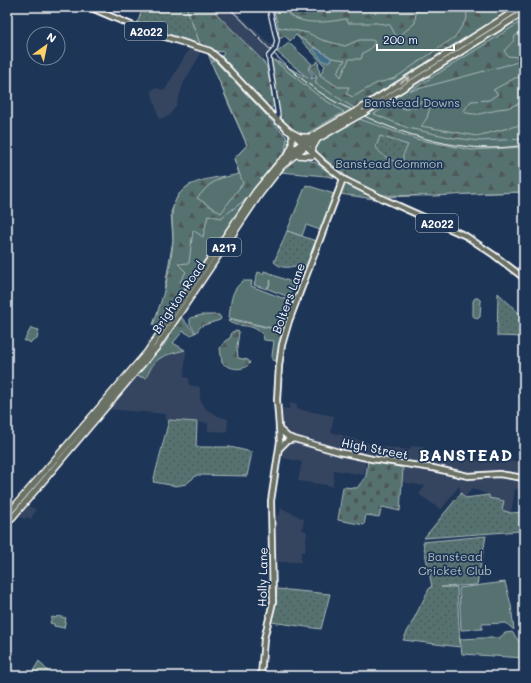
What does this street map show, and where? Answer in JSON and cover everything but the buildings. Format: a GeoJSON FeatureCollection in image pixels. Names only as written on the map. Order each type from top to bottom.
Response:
{"type":"FeatureCollection","features":[{"type":"Feature","properties":{"kind":"highway","name":"Brighton Road"},"geometry":{"type":"LineString","coordinates":[[302,145],[317,139],[352,117],[520,7]]}},
{"type":"Feature","properties":{"kind":"highway","name":"Brighton Road"},"geometry":{"type":"LineString","coordinates":[[363,110],[524,12]]}},
{"type":"Feature","properties":{"kind":"highway","name":"Brighton Road"},"geometry":{"type":"LineString","coordinates":[[7,515],[147,352],[256,191],[290,155],[310,138],[352,117]]}},
{"type":"Feature","properties":{"kind":"highway"},"geometry":{"type":"LineString","coordinates":[[287,130],[300,137],[310,138]]}},
{"type":"Feature","properties":{"kind":"highway"},"geometry":{"type":"LineString","coordinates":[[292,138],[290,155],[312,154],[313,147],[317,139]]}},
{"type":"Feature","properties":{"kind":"highway","name":"Brighton Road"},"geometry":{"type":"LineString","coordinates":[[7,524],[157,347],[278,167]]}},
{"type":"Feature","properties":{"kind":"highway"},"geometry":{"type":"LineString","coordinates":[[21,499],[26,496],[50,469],[54,468]]}},
{"type":"Feature","properties":{"kind":"main road","name":"A2022"},"geometry":{"type":"LineString","coordinates":[[89,7],[143,30],[210,51],[292,138],[302,145]]}},
{"type":"Feature","properties":{"kind":"main road","name":"A2022"},"geometry":{"type":"LineString","coordinates":[[277,121],[312,154],[343,179],[461,234],[494,255],[524,278]]}},
{"type":"Feature","properties":{"kind":"main road","name":"Bolters Lane"},"geometry":{"type":"LineString","coordinates":[[284,439],[278,428],[277,400],[279,366],[284,334],[343,179]]}},
{"type":"Feature","properties":{"kind":"main road","name":"High Street"},"geometry":{"type":"LineString","coordinates":[[284,439],[294,439],[339,452],[372,459],[433,468],[468,476],[499,474],[524,478]]}},
{"type":"Feature","properties":{"kind":"main road","name":"Holly Lane"},"geometry":{"type":"LineString","coordinates":[[261,676],[264,639],[273,602],[271,500],[279,449],[284,439]]}},
{"type":"Feature","properties":{"kind":"street"},"geometry":{"type":"LineString","coordinates":[[268,7],[277,41],[275,49],[269,56],[268,60],[277,121]]}},
{"type":"Feature","properties":{"kind":"shaded area"},"geometry":{"type":"Polygon","coordinates":[[[210,7],[231,7],[272,46],[274,46],[274,48],[262,60],[210,7]]]}},
{"type":"Feature","properties":{"kind":"shaded area"},"geometry":{"type":"Polygon","coordinates":[[[190,47],[198,49],[200,52],[199,57],[184,82],[176,106],[169,116],[159,119],[151,90],[155,88],[165,90],[190,47]]]}},
{"type":"Feature","properties":{"kind":"shaded area"},"geometry":{"type":"Polygon","coordinates":[[[167,339],[186,350],[184,377],[189,378],[189,385],[200,387],[200,399],[206,409],[218,416],[228,419],[227,432],[208,431],[208,423],[166,420],[166,414],[107,409],[167,339]]]}},
{"type":"Feature","properties":{"kind":"shaded area"},"geometry":{"type":"Polygon","coordinates":[[[290,403],[297,404],[297,409],[334,416],[331,432],[378,446],[410,450],[411,446],[424,447],[423,453],[453,458],[524,462],[524,490],[515,489],[511,513],[502,510],[503,501],[488,498],[488,495],[472,488],[465,498],[461,493],[459,486],[441,510],[419,494],[425,486],[401,482],[404,468],[366,460],[364,475],[334,470],[333,486],[298,481],[302,462],[283,458],[283,449],[288,442],[281,430],[279,408],[289,409],[290,403]]]}},
{"type":"Feature","properties":{"kind":"shaded area"},"geometry":{"type":"Polygon","coordinates":[[[28,506],[36,509],[31,519],[27,517],[25,519],[17,516],[24,508],[28,506]]]}},
{"type":"Feature","properties":{"kind":"shaded area"},"geometry":{"type":"Polygon","coordinates":[[[281,508],[304,519],[302,530],[307,531],[305,552],[301,552],[301,562],[274,562],[274,516],[279,515],[281,508]]]}},
{"type":"Feature","properties":{"kind":"green space"},"geometry":{"type":"Polygon","coordinates":[[[143,7],[186,7],[200,44],[137,24],[143,7]]]}},
{"type":"Feature","properties":{"kind":"green space"},"geometry":{"type":"Polygon","coordinates":[[[186,7],[210,7],[262,60],[267,67],[274,106],[270,109],[222,57],[224,52],[213,51],[200,44],[186,7]]]}},
{"type":"Feature","properties":{"kind":"green space","name":"Banstead Downs"},"geometry":{"type":"Polygon","coordinates":[[[273,7],[524,7],[524,192],[386,197],[354,182],[316,152],[316,145],[292,130],[281,119],[272,63],[275,60],[308,78],[277,52],[289,43],[312,64],[308,69],[313,75],[311,79],[320,75],[325,66],[296,35],[278,27],[273,7]]]}},
{"type":"Feature","properties":{"kind":"green space"},"geometry":{"type":"Polygon","coordinates":[[[348,7],[427,7],[416,12],[415,23],[397,38],[390,25],[377,23],[348,23],[346,19],[324,22],[309,22],[294,18],[288,14],[289,11],[302,12],[348,7]]]}},
{"type":"Feature","properties":{"kind":"green space"},"geometry":{"type":"Polygon","coordinates":[[[514,7],[354,108],[315,83],[317,77],[309,68],[318,61],[320,75],[338,87],[349,87],[346,94],[353,97],[375,84],[395,78],[455,37],[467,18],[466,8],[514,7]]]}},
{"type":"Feature","properties":{"kind":"green space"},"geometry":{"type":"Polygon","coordinates":[[[524,20],[524,29],[515,36],[514,40],[504,51],[508,56],[518,57],[518,62],[410,91],[524,20]]]}},
{"type":"Feature","properties":{"kind":"green space"},"geometry":{"type":"Polygon","coordinates":[[[278,27],[308,33],[322,40],[345,46],[359,40],[372,40],[375,42],[370,49],[363,53],[361,59],[349,59],[341,77],[337,72],[345,60],[332,58],[296,35],[290,41],[285,36],[279,39],[278,27]]]}},
{"type":"Feature","properties":{"kind":"green space"},"geometry":{"type":"Polygon","coordinates":[[[208,54],[253,100],[290,142],[289,146],[273,164],[157,327],[153,325],[163,297],[173,240],[171,212],[178,195],[189,185],[239,174],[234,159],[247,145],[208,54]]]}},
{"type":"Feature","properties":{"kind":"green space"},"geometry":{"type":"Polygon","coordinates":[[[272,59],[320,97],[344,112],[306,134],[293,131],[280,118],[272,59]]]}},
{"type":"Feature","properties":{"kind":"green space"},"geometry":{"type":"Polygon","coordinates":[[[215,61],[287,137],[285,152],[273,164],[250,196],[221,218],[208,215],[203,237],[193,230],[189,263],[178,264],[186,272],[180,282],[185,288],[157,327],[153,325],[168,273],[173,241],[172,213],[178,196],[187,187],[193,184],[224,176],[209,185],[197,198],[221,213],[243,183],[234,159],[247,145],[211,62],[215,61]]]}},
{"type":"Feature","properties":{"kind":"green space"},"geometry":{"type":"Polygon","coordinates":[[[524,76],[524,105],[520,103],[507,108],[479,114],[463,112],[471,101],[489,100],[498,94],[493,90],[515,78],[524,76]]]}},
{"type":"Feature","properties":{"kind":"green space"},"geometry":{"type":"Polygon","coordinates":[[[420,102],[433,102],[427,118],[421,126],[477,136],[524,124],[524,139],[480,141],[454,138],[408,128],[374,114],[390,104],[406,109],[415,108],[420,102]]]}},
{"type":"Feature","properties":{"kind":"green space","name":"Banstead Common"},"geometry":{"type":"Polygon","coordinates":[[[359,119],[416,139],[471,150],[524,147],[524,192],[434,196],[383,195],[354,182],[316,152],[315,149],[318,143],[359,119]]]}},
{"type":"Feature","properties":{"kind":"green space"},"geometry":{"type":"Polygon","coordinates":[[[380,136],[408,145],[403,155],[403,164],[388,158],[378,150],[376,147],[380,136]]]}},
{"type":"Feature","properties":{"kind":"green space"},"geometry":{"type":"Polygon","coordinates":[[[298,157],[315,162],[337,178],[280,172],[298,157]]]}},
{"type":"Feature","properties":{"kind":"green space"},"geometry":{"type":"Polygon","coordinates":[[[346,183],[376,198],[374,199],[340,194],[343,185],[346,183]]]}},
{"type":"Feature","properties":{"kind":"green space"},"geometry":{"type":"Polygon","coordinates":[[[306,185],[334,194],[320,230],[306,225],[302,236],[287,231],[306,185]]]}},
{"type":"Feature","properties":{"kind":"green space"},"geometry":{"type":"Polygon","coordinates":[[[287,231],[316,241],[307,266],[282,267],[274,262],[287,231]]]}},
{"type":"Feature","properties":{"kind":"green space"},"geometry":{"type":"Polygon","coordinates":[[[264,271],[294,283],[289,297],[268,289],[271,280],[267,289],[254,285],[258,272],[263,274],[264,271]]]}},
{"type":"Feature","properties":{"kind":"green space"},"geometry":{"type":"Polygon","coordinates":[[[243,281],[252,281],[251,286],[290,301],[281,330],[229,318],[233,293],[243,281]]]}},
{"type":"Feature","properties":{"kind":"green space"},"geometry":{"type":"Polygon","coordinates":[[[498,293],[524,318],[524,337],[497,336],[498,293]]]}},
{"type":"Feature","properties":{"kind":"green space"},"geometry":{"type":"Polygon","coordinates":[[[475,298],[478,298],[481,301],[480,317],[477,319],[473,316],[473,301],[475,298]]]}},
{"type":"Feature","properties":{"kind":"green space"},"geometry":{"type":"Polygon","coordinates":[[[202,315],[219,315],[221,318],[220,320],[201,326],[196,333],[190,324],[190,318],[202,315]]]}},
{"type":"Feature","properties":{"kind":"green space"},"geometry":{"type":"Polygon","coordinates":[[[181,317],[195,333],[190,335],[183,331],[173,343],[185,350],[166,355],[161,358],[153,365],[146,378],[136,376],[164,345],[181,317]]]}},
{"type":"Feature","properties":{"kind":"green space"},"geometry":{"type":"Polygon","coordinates":[[[229,319],[283,331],[277,360],[272,360],[274,341],[264,340],[263,335],[258,330],[249,326],[232,324],[228,321],[229,319]]]}},
{"type":"Feature","properties":{"kind":"green space"},"geometry":{"type":"Polygon","coordinates":[[[31,328],[39,330],[37,339],[34,339],[30,343],[28,341],[24,341],[31,328]]]}},
{"type":"Feature","properties":{"kind":"green space"},"geometry":{"type":"Polygon","coordinates":[[[238,330],[238,358],[248,360],[250,363],[244,368],[236,369],[222,363],[220,348],[225,341],[230,338],[232,332],[238,330]]]}},
{"type":"Feature","properties":{"kind":"green space"},"geometry":{"type":"Polygon","coordinates":[[[169,420],[197,422],[196,447],[230,447],[252,452],[247,476],[197,475],[186,484],[176,486],[153,482],[169,420]]]}},
{"type":"Feature","properties":{"kind":"green space"},"geometry":{"type":"Polygon","coordinates":[[[368,460],[403,468],[400,511],[382,507],[379,517],[366,515],[364,525],[338,520],[343,487],[357,488],[366,476],[368,460]]]}},
{"type":"Feature","properties":{"kind":"green space"},"geometry":{"type":"Polygon","coordinates":[[[461,493],[465,498],[489,495],[489,498],[504,501],[502,510],[511,513],[524,512],[520,531],[424,538],[461,493]]]}},
{"type":"Feature","properties":{"kind":"green space","name":"Banstead Cricket Club"},"geometry":{"type":"Polygon","coordinates":[[[486,536],[477,585],[441,587],[457,587],[460,647],[403,640],[430,587],[432,587],[423,542],[486,536]]]}},
{"type":"Feature","properties":{"kind":"green space"},"geometry":{"type":"Polygon","coordinates":[[[505,582],[511,605],[514,630],[506,623],[482,624],[482,629],[461,630],[459,588],[505,582]]]}},
{"type":"Feature","properties":{"kind":"green space"},"geometry":{"type":"Polygon","coordinates":[[[277,589],[330,594],[321,629],[271,622],[275,607],[277,589]]]}},
{"type":"Feature","properties":{"kind":"green space"},"geometry":{"type":"Polygon","coordinates":[[[57,616],[66,618],[64,628],[54,626],[54,624],[50,623],[52,617],[56,618],[57,616]]]}},
{"type":"Feature","properties":{"kind":"green space"},"geometry":{"type":"Polygon","coordinates":[[[512,632],[524,648],[524,658],[462,654],[460,639],[499,638],[505,633],[512,632]]]}},
{"type":"Feature","properties":{"kind":"green space"},"geometry":{"type":"Polygon","coordinates":[[[39,661],[52,676],[30,676],[39,661]]]}},
{"type":"Feature","properties":{"kind":"water"},"geometry":{"type":"Polygon","coordinates":[[[313,47],[331,58],[331,60],[325,62],[322,60],[313,47]]]}},
{"type":"Feature","properties":{"kind":"railway"},"geometry":{"type":"LineString","coordinates":[[228,7],[282,62],[317,91],[368,118],[389,127],[433,141],[456,145],[479,148],[502,148],[524,145]]}},
{"type":"Feature","properties":{"kind":"district","name":"BANSTEAD"},"geometry":{"type":"Point","coordinates":[466,454]}}]}
